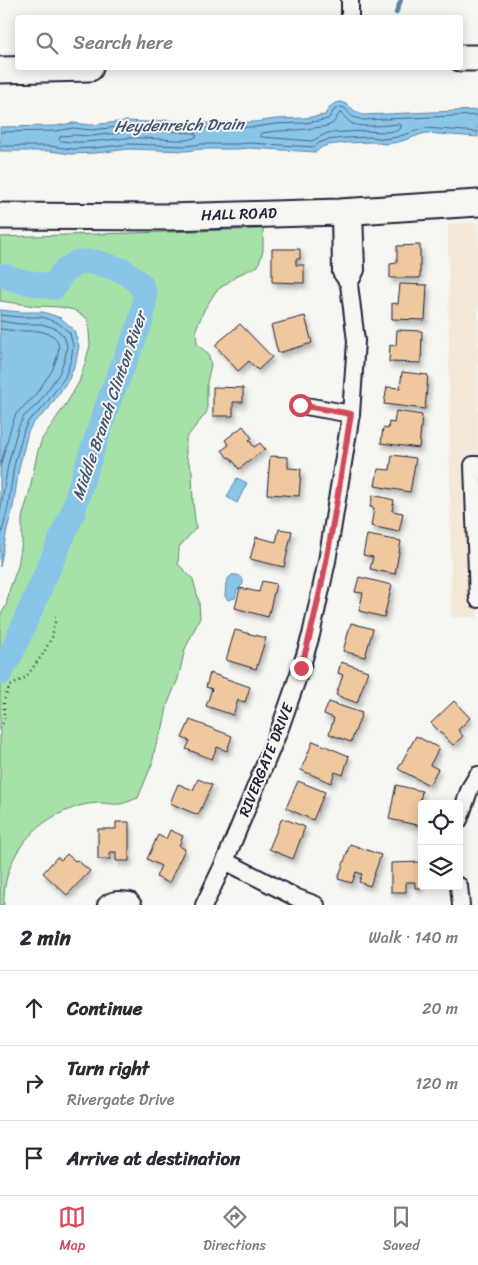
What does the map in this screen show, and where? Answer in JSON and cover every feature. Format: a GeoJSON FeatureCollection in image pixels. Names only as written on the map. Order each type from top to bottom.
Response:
{"type":"FeatureCollection","features":[{"type":"Feature","properties":{"kind":"highway"},"geometry":{"type":"LineString","coordinates":[[463,58],[478,58]]}},
{"type":"Feature","properties":{"kind":"highway"},"geometry":{"type":"LineString","coordinates":[[0,70],[15,70]]}},
{"type":"Feature","properties":{"kind":"highway","name":"HALL ROAD"},"geometry":{"type":"LineString","coordinates":[[0,216],[169,216],[347,211],[478,203]]}},
{"type":"Feature","properties":{"kind":"street"},"geometry":{"type":"LineString","coordinates":[[350,0],[350,15]]}},
{"type":"Feature","properties":{"kind":"street","name":"RIVERGATE DRIVE"},"geometry":{"type":"LineString","coordinates":[[204,905],[225,861],[280,728],[301,668],[327,561],[351,414],[356,341],[349,284],[341,272],[347,211]]}},
{"type":"Feature","properties":{"kind":"street"},"geometry":{"type":"LineString","coordinates":[[300,405],[351,414]]}},
{"type":"Feature","properties":{"kind":"street"},"geometry":{"type":"LineString","coordinates":[[478,465],[473,465],[478,599]]}},
{"type":"Feature","properties":{"kind":"street"},"geometry":{"type":"LineString","coordinates":[[463,808],[470,788],[478,775]]}},
{"type":"Feature","properties":{"kind":"street"},"geometry":{"type":"LineString","coordinates":[[225,861],[295,897],[316,905]]}},
{"type":"Feature","properties":{"kind":"street"},"geometry":{"type":"LineString","coordinates":[[459,890],[461,905]]}},
{"type":"Feature","properties":{"kind":"street"},"geometry":{"type":"LineString","coordinates":[[106,905],[108,902],[118,900],[130,901],[133,905]]}},
{"type":"Feature","properties":{"kind":"path"},"geometry":{"type":"LineString","coordinates":[[0,728],[4,721],[4,701],[9,687],[26,677],[43,654],[52,636],[56,617]]}},
{"type":"Feature","properties":{"kind":"shaded area"},"geometry":{"type":"Polygon","coordinates":[[[478,223],[478,617],[451,617],[448,224],[478,223]]]}},
{"type":"Feature","properties":{"kind":"green space"},"geometry":{"type":"Polygon","coordinates":[[[263,229],[263,251],[258,266],[238,275],[216,291],[204,310],[196,329],[197,344],[208,354],[211,365],[207,382],[207,412],[186,438],[186,455],[192,471],[196,528],[179,547],[178,564],[193,579],[199,602],[200,618],[185,649],[178,679],[168,703],[152,764],[138,798],[120,804],[97,803],[78,806],[56,815],[31,834],[21,846],[14,859],[8,873],[4,905],[0,905],[0,616],[6,606],[18,566],[22,542],[22,518],[37,454],[42,439],[79,382],[90,345],[88,319],[74,310],[0,301],[0,237],[263,229]]]}},
{"type":"Feature","properties":{"kind":"water"},"geometry":{"type":"Polygon","coordinates":[[[341,102],[363,115],[478,110],[478,137],[425,133],[399,142],[385,144],[372,142],[328,145],[316,152],[249,148],[186,151],[129,149],[71,154],[49,151],[0,151],[0,127],[56,126],[73,123],[91,125],[126,121],[147,122],[167,120],[204,123],[254,122],[325,115],[331,106],[341,102]]]}},
{"type":"Feature","properties":{"kind":"water"},"geometry":{"type":"Polygon","coordinates":[[[0,310],[43,312],[61,318],[74,330],[79,346],[69,379],[47,411],[33,423],[28,432],[19,468],[13,508],[0,567],[0,310]]]}},
{"type":"Feature","properties":{"kind":"water"},"geometry":{"type":"Polygon","coordinates":[[[237,478],[247,483],[237,503],[227,497],[237,478]]]}},
{"type":"Feature","properties":{"kind":"water"},"geometry":{"type":"Polygon","coordinates":[[[232,575],[240,576],[243,584],[237,590],[235,598],[228,600],[225,596],[226,584],[232,575]]]}},
{"type":"Feature","properties":{"kind":"building"},"geometry":{"type":"Polygon","coordinates":[[[420,245],[420,278],[390,278],[390,264],[397,263],[397,246],[420,245]]]}},
{"type":"Feature","properties":{"kind":"building"},"geometry":{"type":"Polygon","coordinates":[[[272,249],[300,249],[300,259],[296,259],[296,265],[304,265],[304,283],[272,282],[272,249]]]}},
{"type":"Feature","properties":{"kind":"building"},"geometry":{"type":"Polygon","coordinates":[[[400,284],[427,285],[425,320],[392,319],[392,303],[398,304],[400,284]]]}},
{"type":"Feature","properties":{"kind":"building"},"geometry":{"type":"Polygon","coordinates":[[[305,316],[312,343],[278,353],[271,325],[305,316]]]}},
{"type":"Feature","properties":{"kind":"building"},"geometry":{"type":"Polygon","coordinates":[[[240,324],[272,357],[258,370],[249,361],[238,371],[215,345],[240,324]]]}},
{"type":"Feature","properties":{"kind":"building"},"geometry":{"type":"Polygon","coordinates":[[[397,330],[422,331],[421,363],[389,362],[390,345],[396,346],[397,330]]]}},
{"type":"Feature","properties":{"kind":"building"},"geometry":{"type":"Polygon","coordinates":[[[402,372],[428,375],[425,409],[384,404],[387,387],[400,388],[402,372]]]}},
{"type":"Feature","properties":{"kind":"building"},"geometry":{"type":"Polygon","coordinates":[[[213,387],[243,388],[243,402],[233,402],[233,416],[213,416],[213,387]]]}},
{"type":"Feature","properties":{"kind":"building"},"geometry":{"type":"Polygon","coordinates":[[[396,411],[422,415],[419,448],[381,443],[383,428],[388,429],[389,422],[394,423],[396,411]]]}},
{"type":"Feature","properties":{"kind":"building"},"geometry":{"type":"Polygon","coordinates":[[[243,426],[252,438],[249,440],[254,447],[260,443],[265,449],[239,469],[222,450],[229,445],[225,440],[243,426]]]}},
{"type":"Feature","properties":{"kind":"building"},"geometry":{"type":"Polygon","coordinates":[[[392,455],[416,458],[410,492],[375,486],[378,469],[390,470],[392,455]]]}},
{"type":"Feature","properties":{"kind":"building"},"geometry":{"type":"Polygon","coordinates":[[[270,456],[288,457],[288,468],[301,469],[299,496],[267,494],[270,456]]]}},
{"type":"Feature","properties":{"kind":"building"},"geometry":{"type":"Polygon","coordinates":[[[373,495],[394,500],[392,511],[403,513],[399,532],[371,526],[374,508],[370,507],[373,495]]]}},
{"type":"Feature","properties":{"kind":"building"},"geometry":{"type":"Polygon","coordinates":[[[279,529],[292,531],[284,567],[250,559],[256,537],[276,542],[279,529]]]}},
{"type":"Feature","properties":{"kind":"building"},"geometry":{"type":"Polygon","coordinates":[[[367,535],[401,541],[395,574],[370,569],[373,557],[363,555],[367,535]]]}},
{"type":"Feature","properties":{"kind":"building"},"geometry":{"type":"Polygon","coordinates":[[[359,577],[392,585],[384,617],[359,611],[363,593],[355,592],[359,577]]]}},
{"type":"Feature","properties":{"kind":"building"},"geometry":{"type":"Polygon","coordinates":[[[262,581],[276,584],[268,617],[235,608],[240,588],[259,592],[262,581]]]}},
{"type":"Feature","properties":{"kind":"building"},"geometry":{"type":"Polygon","coordinates":[[[351,623],[373,629],[365,657],[343,651],[351,623]]]}},
{"type":"Feature","properties":{"kind":"building"},"geometry":{"type":"Polygon","coordinates":[[[235,630],[266,638],[256,669],[226,660],[235,630]]]}},
{"type":"Feature","properties":{"kind":"building"},"geometry":{"type":"Polygon","coordinates":[[[341,662],[368,671],[357,703],[336,695],[343,675],[338,673],[341,662]]]}},
{"type":"Feature","properties":{"kind":"building"},"geometry":{"type":"Polygon","coordinates":[[[210,673],[250,687],[245,702],[238,700],[233,715],[206,706],[212,689],[206,687],[210,673]]]}},
{"type":"Feature","properties":{"kind":"building"},"geometry":{"type":"Polygon","coordinates":[[[454,701],[470,718],[458,730],[463,736],[453,745],[431,723],[454,701]]]}},
{"type":"Feature","properties":{"kind":"building"},"geometry":{"type":"Polygon","coordinates":[[[329,702],[362,713],[351,742],[329,734],[334,718],[324,714],[329,702]]]}},
{"type":"Feature","properties":{"kind":"building"},"geometry":{"type":"Polygon","coordinates":[[[190,720],[232,736],[227,751],[217,747],[212,759],[186,749],[190,741],[182,738],[190,720]]]}},
{"type":"Feature","properties":{"kind":"building"},"geometry":{"type":"Polygon","coordinates":[[[416,736],[439,748],[430,765],[438,769],[429,785],[398,769],[416,736]]]}},
{"type":"Feature","properties":{"kind":"building"},"geometry":{"type":"Polygon","coordinates":[[[313,741],[349,756],[343,775],[335,772],[331,783],[301,770],[313,741]]]}},
{"type":"Feature","properties":{"kind":"building"},"geometry":{"type":"Polygon","coordinates":[[[198,779],[212,785],[198,815],[170,803],[178,784],[193,790],[198,779]]]}},
{"type":"Feature","properties":{"kind":"building"},"geometry":{"type":"Polygon","coordinates":[[[298,781],[325,792],[313,820],[286,808],[298,781]]]}},
{"type":"Feature","properties":{"kind":"building"},"geometry":{"type":"Polygon","coordinates":[[[396,785],[422,791],[420,800],[418,800],[418,825],[389,819],[396,785]]]}},
{"type":"Feature","properties":{"kind":"building"},"geometry":{"type":"Polygon","coordinates":[[[282,818],[305,827],[293,859],[269,849],[282,818]]]}},
{"type":"Feature","properties":{"kind":"building"},"geometry":{"type":"Polygon","coordinates":[[[116,822],[129,822],[129,861],[116,861],[116,852],[110,852],[110,859],[98,859],[98,829],[116,829],[116,822]]]}},
{"type":"Feature","properties":{"kind":"building"},"geometry":{"type":"Polygon","coordinates":[[[170,830],[183,836],[179,846],[185,849],[169,883],[156,877],[161,866],[147,859],[158,835],[166,839],[170,830]]]}},
{"type":"Feature","properties":{"kind":"building"},"geometry":{"type":"Polygon","coordinates":[[[350,844],[381,855],[370,886],[359,882],[362,874],[356,872],[352,883],[338,879],[350,844]]]}},
{"type":"Feature","properties":{"kind":"building"},"geometry":{"type":"Polygon","coordinates":[[[67,854],[90,871],[67,895],[43,873],[57,857],[61,860],[67,854]]]}},
{"type":"Feature","properties":{"kind":"building"},"geometry":{"type":"Polygon","coordinates":[[[418,862],[418,888],[415,888],[415,882],[406,882],[406,892],[391,892],[391,863],[418,862]]]}},
{"type":"Feature","properties":{"kind":"waterway","name":"Heydenreich Drain"},"geometry":{"type":"LineString","coordinates":[[396,13],[401,0]]}},
{"type":"Feature","properties":{"kind":"waterway","name":"Middle Branch Clinton River"},"geometry":{"type":"LineString","coordinates":[[0,276],[54,287],[63,272],[78,262],[95,262],[124,271],[141,285],[145,295],[140,324],[111,395],[73,512],[12,652],[0,673]]}},
{"type":"Feature","properties":{"kind":"route"},"geometry":{"type":"LineString","coordinates":[[300,405],[351,414],[327,561],[301,668]]}}]}
